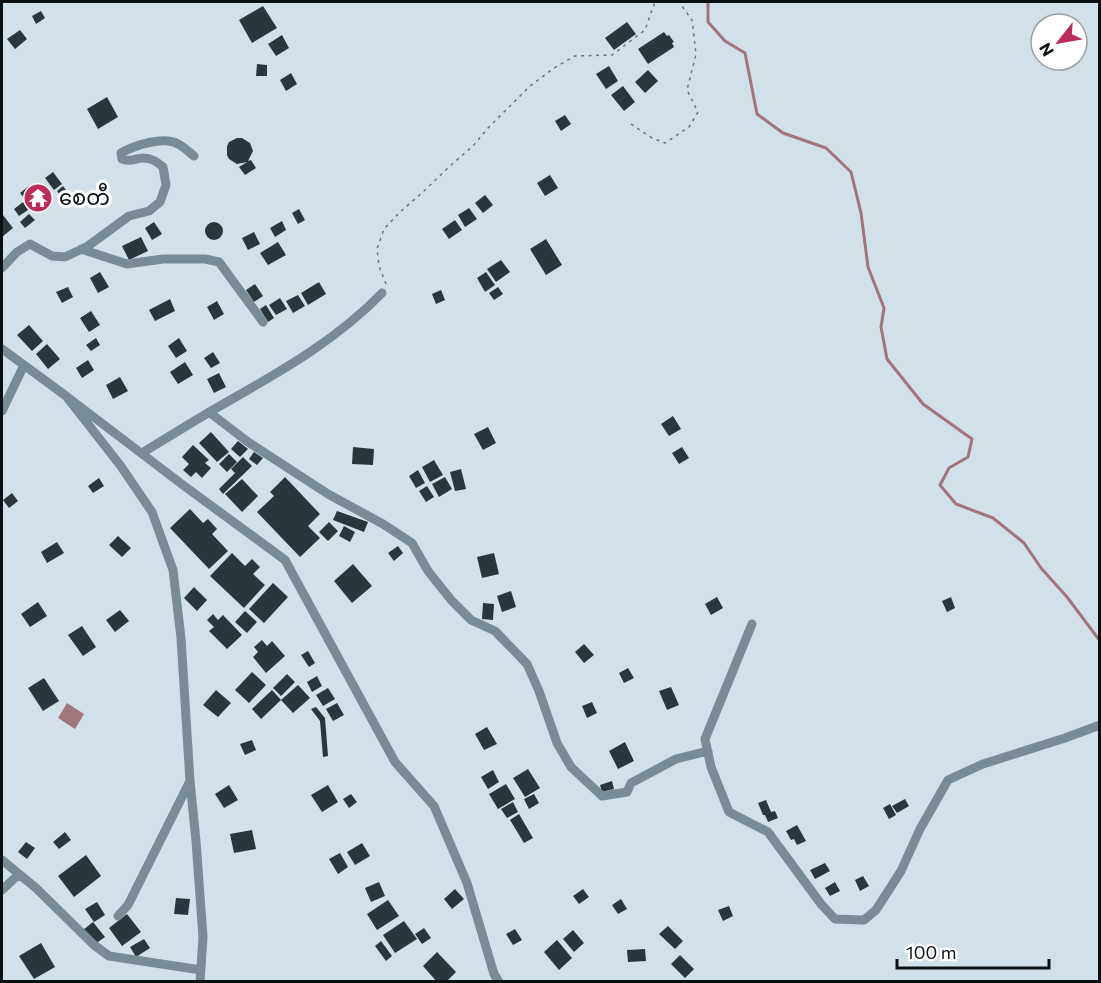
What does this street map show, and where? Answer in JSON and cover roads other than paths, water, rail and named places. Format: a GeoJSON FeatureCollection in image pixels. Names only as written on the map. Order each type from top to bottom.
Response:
{"type":"FeatureCollection","features":[{"type":"Feature","properties":{"kind":"street"},"geometry":{"type":"LineString","coordinates":[[2,268],[17,252],[30,244],[52,256],[64,257],[88,246],[129,216],[149,211],[160,202],[166,185],[163,167],[155,160],[144,158],[128,162],[122,159],[121,153],[131,147],[163,140],[176,143],[194,156]]}},
{"type":"Feature","properties":{"kind":"street"},"geometry":{"type":"LineString","coordinates":[[81,249],[127,264],[162,259],[205,259],[219,262],[263,322]]}},
{"type":"Feature","properties":{"kind":"street"},"geometry":{"type":"LineString","coordinates":[[142,453],[281,371],[333,335],[382,292]]}},
{"type":"Feature","properties":{"kind":"street"},"geometry":{"type":"LineString","coordinates":[[2,349],[285,560],[395,762],[434,806],[467,883],[494,974],[499,981]]}},
{"type":"Feature","properties":{"kind":"street"},"geometry":{"type":"LineString","coordinates":[[2,411],[24,365]]}},
{"type":"Feature","properties":{"kind":"street"},"geometry":{"type":"LineString","coordinates":[[66,396],[120,465],[152,512],[173,570],[182,649],[203,937],[200,981]]}},
{"type":"Feature","properties":{"kind":"street"},"geometry":{"type":"LineString","coordinates":[[209,412],[248,442],[328,494],[383,524],[411,543],[428,571],[452,601],[471,620],[495,631],[527,664],[557,743],[571,767],[602,796],[627,792],[630,783],[676,759],[708,751]]}},
{"type":"Feature","properties":{"kind":"street"},"geometry":{"type":"LineString","coordinates":[[752,624],[705,739],[711,767],[729,812],[768,832],[835,920],[864,920],[876,910],[901,871],[920,829],[948,780],[983,764],[1100,725]]}},
{"type":"Feature","properties":{"kind":"street"},"geometry":{"type":"LineString","coordinates":[[118,916],[128,904],[190,781]]}},
{"type":"Feature","properties":{"kind":"street"},"geometry":{"type":"LineString","coordinates":[[2,860],[36,888],[94,945],[109,956],[201,970]]}},
{"type":"Feature","properties":{"kind":"street"},"geometry":{"type":"LineString","coordinates":[[2,890],[19,874]]}},
{"type":"Feature","properties":{"kind":"waterway"},"geometry":{"type":"LineString","coordinates":[[708,2],[708,22],[725,41],[745,53],[757,114],[783,133],[826,148],[851,172],[861,213],[868,267],[884,308],[881,327],[887,359],[923,404],[972,439],[968,457],[949,468],[940,485],[956,504],[993,518],[1024,543],[1041,568],[1067,597],[1100,641]]}},
{"type":"Feature","properties":{"kind":"place","name":"စေတီ"},"geometry":{"type":"Point","coordinates":[38,198]}}]}
